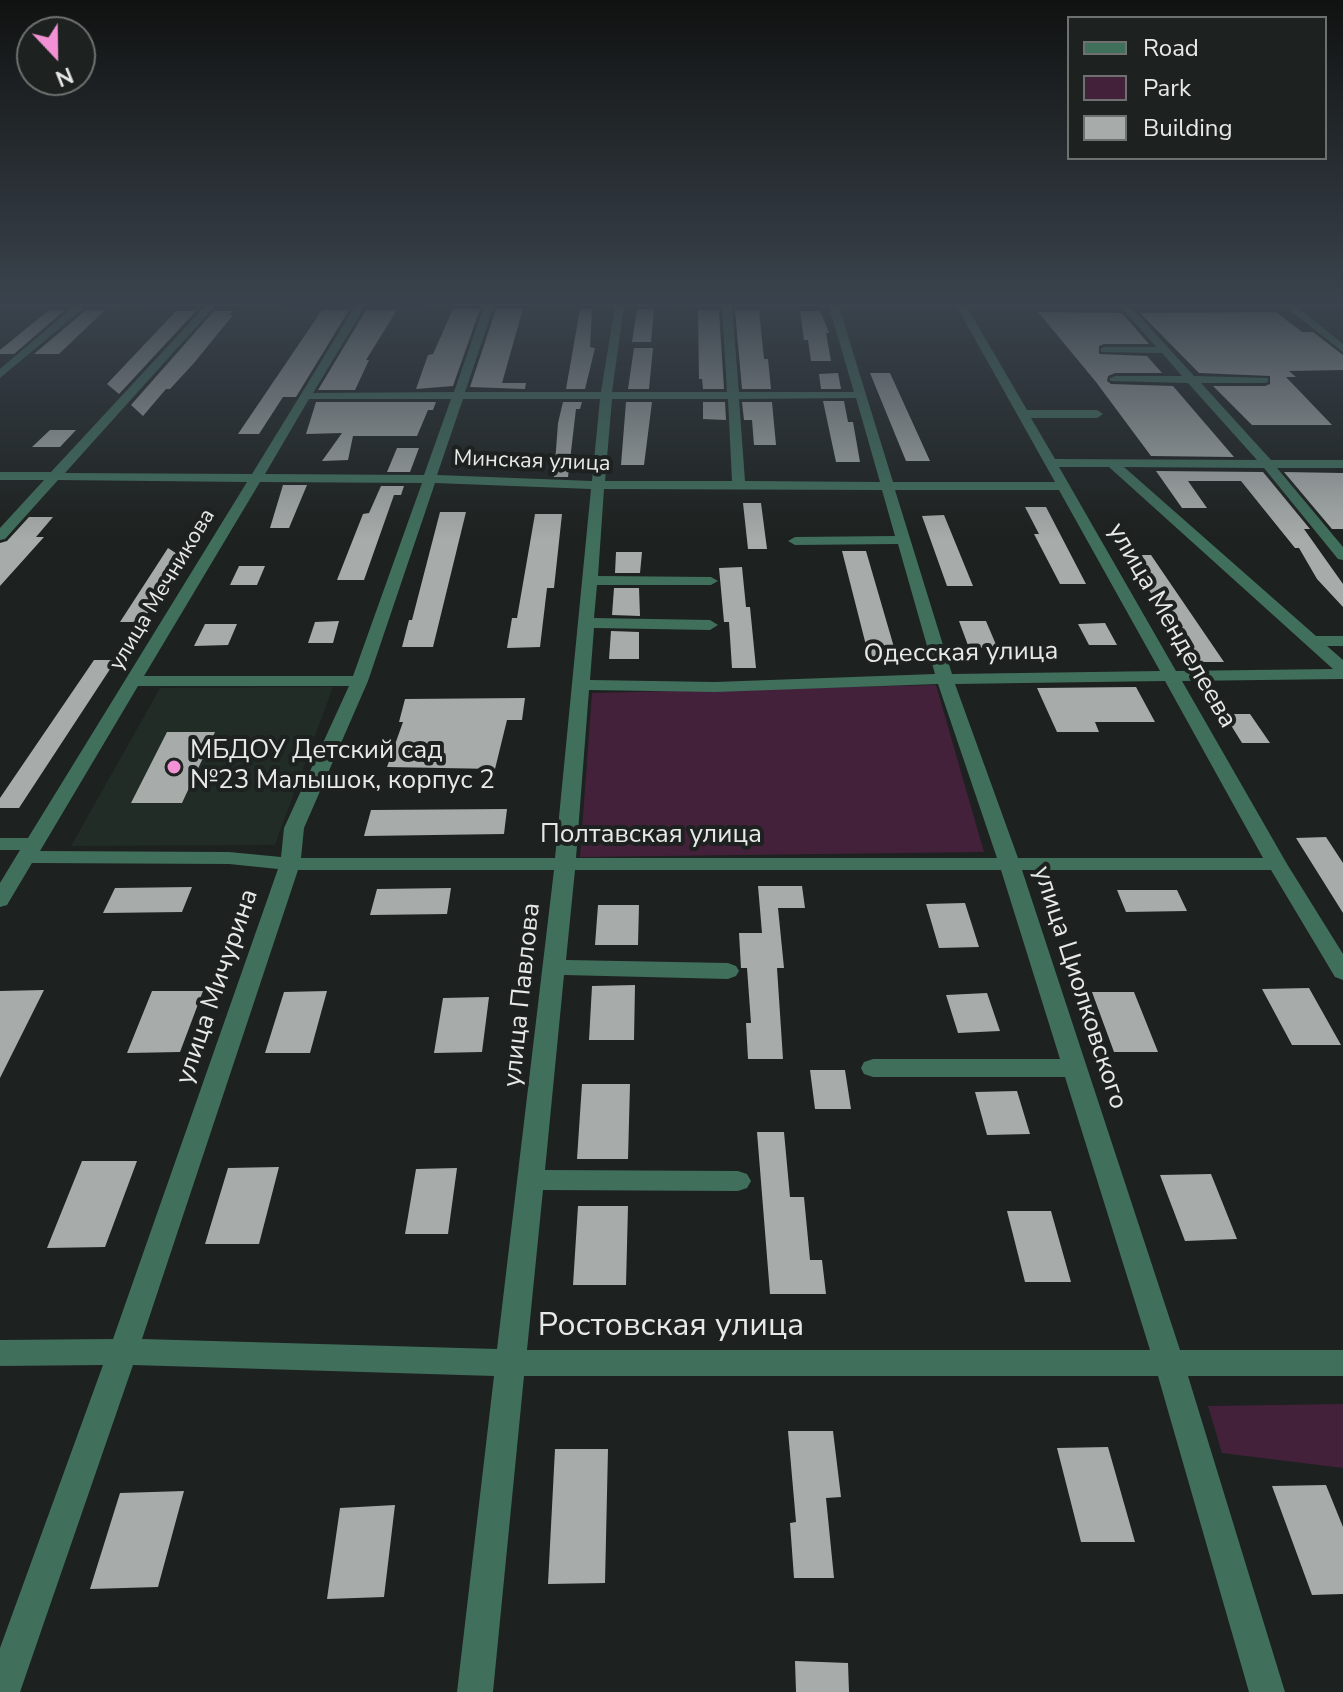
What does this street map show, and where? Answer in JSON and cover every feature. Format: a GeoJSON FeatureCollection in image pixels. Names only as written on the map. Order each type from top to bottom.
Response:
{"type":"FeatureCollection","features":[{"type":"Feature","properties":{"kind":"street"},"geometry":{"type":"LineString","coordinates":[[0,536],[141,382]]}},
{"type":"Feature","properties":{"kind":"street","name":"улица Мечникова"},"geometry":{"type":"LineString","coordinates":[[0,900],[313,382]]}},
{"type":"Feature","properties":{"kind":"street","name":"улица Мичурина"},"geometry":{"type":"LineString","coordinates":[[2,1692],[123,1352],[290,864],[294,828],[360,681],[461,382]]}},
{"type":"Feature","properties":{"kind":"street","name":"улица Павлова"},"geometry":{"type":"LineString","coordinates":[[475,1692],[565,864],[608,382]]}},
{"type":"Feature","properties":{"kind":"street"},"geometry":{"type":"LineString","coordinates":[[734,382],[739,484]]}},
{"type":"Feature","properties":{"kind":"street","name":"улица Циолковского"},"geometry":{"type":"LineString","coordinates":[[857,382],[945,679],[1010,865],[1169,1363],[1267,1692]]}},
{"type":"Feature","properties":{"kind":"street","name":"улица Менделеева"},"geometry":{"type":"LineString","coordinates":[[1005,382],[1277,864],[1343,972]]}},
{"type":"Feature","properties":{"kind":"street"},"geometry":{"type":"LineString","coordinates":[[1194,382],[1266,462],[1343,556]]}},
{"type":"Feature","properties":{"kind":"street"},"geometry":{"type":"LineString","coordinates":[[304,396],[861,395]]}},
{"type":"Feature","properties":{"kind":"street"},"geometry":{"type":"LineString","coordinates":[[1023,414],[1097,414]]}},
{"type":"Feature","properties":{"kind":"street"},"geometry":{"type":"LineString","coordinates":[[1111,462],[1314,641],[1343,672]]}},
{"type":"Feature","properties":{"kind":"street"},"geometry":{"type":"LineString","coordinates":[[1051,463],[1343,464]]}},
{"type":"Feature","properties":{"kind":"street","name":"Минская улица"},"geometry":{"type":"LineString","coordinates":[[0,476],[428,479],[599,485],[1064,486]]}},
{"type":"Feature","properties":{"kind":"street"},"geometry":{"type":"LineString","coordinates":[[795,541],[903,540]]}},
{"type":"Feature","properties":{"kind":"street"},"geometry":{"type":"LineString","coordinates":[[590,580],[711,581]]}},
{"type":"Feature","properties":{"kind":"street"},"geometry":{"type":"LineString","coordinates":[[585,623],[710,625]]}},
{"type":"Feature","properties":{"kind":"street"},"geometry":{"type":"LineString","coordinates":[[1314,641],[1343,641]]}},
{"type":"Feature","properties":{"kind":"street","name":"Одесская улица"},"geometry":{"type":"LineString","coordinates":[[579,685],[758,686],[945,679],[1343,672]]}},
{"type":"Feature","properties":{"kind":"street"},"geometry":{"type":"LineString","coordinates":[[133,681],[360,681]]}},
{"type":"Feature","properties":{"kind":"street","name":"Полтавская улица"},"geometry":{"type":"LineString","coordinates":[[0,844],[30,850],[229,858],[290,864],[1277,864]]}},
{"type":"Feature","properties":{"kind":"street"},"geometry":{"type":"LineString","coordinates":[[554,967],[728,971]]}},
{"type":"Feature","properties":{"kind":"street"},"geometry":{"type":"LineString","coordinates":[[873,1068],[1075,1068]]}},
{"type":"Feature","properties":{"kind":"street"},"geometry":{"type":"LineString","coordinates":[[531,1180],[738,1181]]}},
{"type":"Feature","properties":{"kind":"street","name":"Ростовская улица"},"geometry":{"type":"LineString","coordinates":[[0,1353],[123,1352],[512,1363],[1343,1363]]}},
{"type":"Feature","properties":{"kind":"shaded area"},"geometry":{"type":"Polygon","coordinates":[[[333,687],[275,845],[71,846],[160,688],[333,687]]]}},
{"type":"Feature","properties":{"kind":"green space"},"geometry":{"type":"Polygon","coordinates":[[[936,685],[984,852],[580,857],[592,693],[936,685]]]}},
{"type":"Feature","properties":{"kind":"green space"},"geometry":{"type":"Polygon","coordinates":[[[1343,1404],[1343,1468],[1222,1453],[1208,1406],[1343,1404]]]}},
{"type":"Feature","properties":{"kind":"building"},"geometry":{"type":"Polygon","coordinates":[[[109,382],[130,382],[119,394],[107,384],[109,382]]]}},
{"type":"Feature","properties":{"kind":"building"},"geometry":{"type":"Polygon","coordinates":[[[151,382],[176,382],[166,389],[143,416],[131,405],[151,382]]]}},
{"type":"Feature","properties":{"kind":"building"},"geometry":{"type":"Polygon","coordinates":[[[273,382],[305,382],[296,397],[283,397],[259,434],[238,434],[273,382]]]}},
{"type":"Feature","properties":{"kind":"building"},"geometry":{"type":"Polygon","coordinates":[[[323,382],[359,382],[355,390],[318,390],[323,382]]]}},
{"type":"Feature","properties":{"kind":"building"},"geometry":{"type":"Polygon","coordinates":[[[418,382],[454,382],[453,386],[416,389],[418,382]]]}},
{"type":"Feature","properties":{"kind":"building"},"geometry":{"type":"Polygon","coordinates":[[[472,382],[526,383],[525,389],[470,387],[472,382]]]}},
{"type":"Feature","properties":{"kind":"building"},"geometry":{"type":"Polygon","coordinates":[[[567,382],[587,382],[585,389],[566,389],[567,382]]]}},
{"type":"Feature","properties":{"kind":"building"},"geometry":{"type":"Polygon","coordinates":[[[629,382],[650,382],[649,389],[628,389],[629,382]]]}},
{"type":"Feature","properties":{"kind":"building"},"geometry":{"type":"Polygon","coordinates":[[[702,382],[724,382],[724,389],[703,389],[702,382]]]}},
{"type":"Feature","properties":{"kind":"building"},"geometry":{"type":"Polygon","coordinates":[[[741,382],[770,382],[771,389],[742,389],[741,382]]]}},
{"type":"Feature","properties":{"kind":"building"},"geometry":{"type":"Polygon","coordinates":[[[820,382],[840,382],[841,389],[821,389],[820,382]]]}},
{"type":"Feature","properties":{"kind":"building"},"geometry":{"type":"Polygon","coordinates":[[[874,382],[894,382],[930,461],[906,461],[874,382]]]}},
{"type":"Feature","properties":{"kind":"building"},"geometry":{"type":"Polygon","coordinates":[[[1096,382],[1173,386],[1234,457],[1151,456],[1096,382]]]}},
{"type":"Feature","properties":{"kind":"building"},"geometry":{"type":"Polygon","coordinates":[[[1291,382],[1332,425],[1252,425],[1213,386],[1291,382]]]}},
{"type":"Feature","properties":{"kind":"building"},"geometry":{"type":"Polygon","coordinates":[[[823,401],[844,401],[848,422],[853,422],[860,462],[836,462],[823,401]]]}},
{"type":"Feature","properties":{"kind":"building"},"geometry":{"type":"Polygon","coordinates":[[[316,402],[436,402],[433,410],[428,410],[417,436],[353,436],[348,460],[322,461],[342,433],[306,434],[316,402]]]}},
{"type":"Feature","properties":{"kind":"building"},"geometry":{"type":"Polygon","coordinates":[[[563,402],[582,402],[580,409],[576,409],[568,477],[554,477],[558,423],[563,402]]]}},
{"type":"Feature","properties":{"kind":"building"},"geometry":{"type":"Polygon","coordinates":[[[626,402],[652,402],[644,465],[621,465],[626,402]]]}},
{"type":"Feature","properties":{"kind":"building"},"geometry":{"type":"Polygon","coordinates":[[[703,402],[725,402],[726,420],[703,419],[703,402]]]}},
{"type":"Feature","properties":{"kind":"building"},"geometry":{"type":"Polygon","coordinates":[[[742,402],[772,402],[776,445],[754,445],[752,420],[744,420],[742,402]]]}},
{"type":"Feature","properties":{"kind":"building"},"geometry":{"type":"Polygon","coordinates":[[[50,430],[76,430],[60,447],[32,447],[50,430]]]}},
{"type":"Feature","properties":{"kind":"building"},"geometry":{"type":"Polygon","coordinates":[[[397,448],[419,448],[410,472],[387,472],[397,448]]]}},
{"type":"Feature","properties":{"kind":"building"},"geometry":{"type":"Polygon","coordinates":[[[1156,471],[1263,472],[1310,529],[1304,529],[1343,584],[1343,607],[1317,579],[1299,548],[1295,548],[1241,481],[1188,481],[1207,508],[1182,508],[1156,471]]]}},
{"type":"Feature","properties":{"kind":"building"},"geometry":{"type":"Polygon","coordinates":[[[1284,472],[1343,473],[1343,529],[1332,529],[1284,472]]]}},
{"type":"Feature","properties":{"kind":"building"},"geometry":{"type":"Polygon","coordinates":[[[283,485],[307,485],[289,528],[270,528],[283,485]]]}},
{"type":"Feature","properties":{"kind":"building"},"geometry":{"type":"Polygon","coordinates":[[[381,486],[404,486],[401,495],[394,495],[364,580],[337,580],[363,514],[369,513],[381,486]]]}},
{"type":"Feature","properties":{"kind":"building"},"geometry":{"type":"Polygon","coordinates":[[[743,503],[761,503],[767,549],[748,549],[743,503]]]}},
{"type":"Feature","properties":{"kind":"building"},"geometry":{"type":"Polygon","coordinates":[[[1025,507],[1046,507],[1086,584],[1060,584],[1034,534],[1039,534],[1025,507]]]}},
{"type":"Feature","properties":{"kind":"building"},"geometry":{"type":"Polygon","coordinates":[[[440,512],[466,512],[433,647],[402,647],[409,620],[412,620],[440,512]]]}},
{"type":"Feature","properties":{"kind":"building"},"geometry":{"type":"Polygon","coordinates":[[[535,514],[562,514],[554,588],[547,588],[540,647],[507,648],[512,618],[517,618],[535,514]]]}},
{"type":"Feature","properties":{"kind":"building"},"geometry":{"type":"Polygon","coordinates":[[[944,515],[973,586],[947,586],[922,516],[944,515]]]}},
{"type":"Feature","properties":{"kind":"building"},"geometry":{"type":"Polygon","coordinates":[[[29,517],[53,517],[36,537],[44,537],[0,586],[0,543],[7,541],[29,517]]]}},
{"type":"Feature","properties":{"kind":"building"},"geometry":{"type":"Polygon","coordinates":[[[168,548],[182,557],[177,566],[182,566],[169,579],[142,622],[120,622],[168,548]]]}},
{"type":"Feature","properties":{"kind":"building"},"geometry":{"type":"Polygon","coordinates":[[[842,551],[866,551],[898,661],[870,661],[842,551]]]}},
{"type":"Feature","properties":{"kind":"building"},"geometry":{"type":"Polygon","coordinates":[[[616,552],[642,552],[640,573],[615,573],[616,552]]]}},
{"type":"Feature","properties":{"kind":"building"},"geometry":{"type":"Polygon","coordinates":[[[1126,555],[1151,555],[1224,662],[1196,662],[1126,555]]]}},
{"type":"Feature","properties":{"kind":"building"},"geometry":{"type":"Polygon","coordinates":[[[239,566],[265,566],[257,585],[230,585],[239,566]]]}},
{"type":"Feature","properties":{"kind":"building"},"geometry":{"type":"Polygon","coordinates":[[[742,567],[746,607],[750,607],[756,668],[732,668],[729,622],[724,622],[719,568],[742,567]]]}},
{"type":"Feature","properties":{"kind":"building"},"geometry":{"type":"Polygon","coordinates":[[[614,588],[639,588],[640,616],[612,615],[614,588]]]}},
{"type":"Feature","properties":{"kind":"building"},"geometry":{"type":"Polygon","coordinates":[[[339,621],[333,643],[308,643],[315,622],[339,621]]]}},
{"type":"Feature","properties":{"kind":"building"},"geometry":{"type":"Polygon","coordinates":[[[959,621],[986,621],[997,647],[969,648],[959,621]]]}},
{"type":"Feature","properties":{"kind":"building"},"geometry":{"type":"Polygon","coordinates":[[[1105,623],[1117,645],[1089,645],[1078,624],[1105,623]]]}},
{"type":"Feature","properties":{"kind":"building"},"geometry":{"type":"Polygon","coordinates":[[[205,624],[237,624],[228,645],[194,646],[205,624]]]}},
{"type":"Feature","properties":{"kind":"building"},"geometry":{"type":"Polygon","coordinates":[[[611,631],[639,632],[639,659],[609,659],[611,631]]]}},
{"type":"Feature","properties":{"kind":"building"},"geometry":{"type":"Polygon","coordinates":[[[94,660],[116,660],[19,808],[0,808],[0,798],[94,660]]]}},
{"type":"Feature","properties":{"kind":"building"},"geometry":{"type":"Polygon","coordinates":[[[1136,687],[1155,722],[1095,722],[1099,732],[1057,732],[1037,688],[1136,687]]]}},
{"type":"Feature","properties":{"kind":"building"},"geometry":{"type":"Polygon","coordinates":[[[525,698],[522,720],[507,720],[495,769],[387,767],[403,722],[399,722],[405,699],[525,698]]]}},
{"type":"Feature","properties":{"kind":"building"},"geometry":{"type":"Polygon","coordinates":[[[1224,714],[1250,714],[1270,743],[1242,743],[1224,714]]]}},
{"type":"Feature","properties":{"kind":"building","name":"МБДОУ Детский сад №23 Малышок, корпус 2"},"geometry":{"type":"Polygon","coordinates":[[[167,732],[215,732],[182,803],[131,803],[167,732]]]}},
{"type":"Feature","properties":{"kind":"building"},"geometry":{"type":"Polygon","coordinates":[[[507,809],[504,834],[364,836],[371,810],[507,809]]]}},
{"type":"Feature","properties":{"kind":"building"},"geometry":{"type":"Polygon","coordinates":[[[1326,837],[1343,863],[1343,913],[1296,838],[1326,837]]]}},
{"type":"Feature","properties":{"kind":"building"},"geometry":{"type":"Polygon","coordinates":[[[758,886],[802,886],[805,908],[778,908],[784,968],[777,968],[783,1059],[748,1059],[746,1023],[751,1023],[747,968],[741,968],[739,933],[762,933],[758,886]]]}},
{"type":"Feature","properties":{"kind":"building"},"geometry":{"type":"Polygon","coordinates":[[[192,887],[182,912],[103,913],[115,888],[192,887]]]}},
{"type":"Feature","properties":{"kind":"building"},"geometry":{"type":"Polygon","coordinates":[[[451,888],[447,914],[370,915],[377,889],[451,888]]]}},
{"type":"Feature","properties":{"kind":"building"},"geometry":{"type":"Polygon","coordinates":[[[1117,890],[1177,890],[1187,911],[1126,912],[1117,890]]]}},
{"type":"Feature","properties":{"kind":"building"},"geometry":{"type":"Polygon","coordinates":[[[965,903],[979,947],[939,948],[926,904],[965,903]]]}},
{"type":"Feature","properties":{"kind":"building"},"geometry":{"type":"Polygon","coordinates":[[[598,905],[639,905],[638,945],[595,945],[598,905]]]}},
{"type":"Feature","properties":{"kind":"building"},"geometry":{"type":"Polygon","coordinates":[[[635,985],[634,1040],[589,1040],[592,986],[635,985]]]}},
{"type":"Feature","properties":{"kind":"building"},"geometry":{"type":"Polygon","coordinates":[[[1309,988],[1341,1045],[1292,1045],[1262,989],[1309,988]]]}},
{"type":"Feature","properties":{"kind":"building"},"geometry":{"type":"Polygon","coordinates":[[[44,990],[0,1078],[0,991],[44,990]]]}},
{"type":"Feature","properties":{"kind":"building"},"geometry":{"type":"Polygon","coordinates":[[[152,991],[203,991],[180,1052],[127,1053],[152,991]]]}},
{"type":"Feature","properties":{"kind":"building"},"geometry":{"type":"Polygon","coordinates":[[[327,991],[310,1053],[265,1053],[284,992],[327,991]]]}},
{"type":"Feature","properties":{"kind":"building"},"geometry":{"type":"Polygon","coordinates":[[[1092,992],[1134,992],[1158,1052],[1114,1052],[1092,992]]]}},
{"type":"Feature","properties":{"kind":"building"},"geometry":{"type":"Polygon","coordinates":[[[987,993],[1000,1031],[958,1033],[946,995],[987,993]]]}},
{"type":"Feature","properties":{"kind":"building"},"geometry":{"type":"Polygon","coordinates":[[[489,997],[482,1052],[434,1053],[443,998],[489,997]]]}},
{"type":"Feature","properties":{"kind":"building"},"geometry":{"type":"Polygon","coordinates":[[[810,1070],[845,1070],[851,1109],[815,1109],[810,1070]]]}},
{"type":"Feature","properties":{"kind":"building"},"geometry":{"type":"Polygon","coordinates":[[[582,1084],[630,1084],[628,1159],[577,1159],[582,1084]]]}},
{"type":"Feature","properties":{"kind":"building"},"geometry":{"type":"Polygon","coordinates":[[[1017,1091],[1030,1134],[987,1135],[975,1092],[1017,1091]]]}},
{"type":"Feature","properties":{"kind":"building"},"geometry":{"type":"Polygon","coordinates":[[[757,1132],[784,1132],[790,1197],[804,1197],[810,1260],[822,1260],[826,1294],[770,1294],[757,1132]]]}},
{"type":"Feature","properties":{"kind":"building"},"geometry":{"type":"Polygon","coordinates":[[[82,1161],[137,1161],[105,1247],[47,1248],[82,1161]]]}},
{"type":"Feature","properties":{"kind":"building"},"geometry":{"type":"Polygon","coordinates":[[[279,1167],[259,1244],[205,1244],[228,1168],[279,1167]]]}},
{"type":"Feature","properties":{"kind":"building"},"geometry":{"type":"Polygon","coordinates":[[[457,1168],[448,1234],[405,1234],[416,1169],[457,1168]]]}},
{"type":"Feature","properties":{"kind":"building"},"geometry":{"type":"Polygon","coordinates":[[[1211,1174],[1237,1239],[1185,1241],[1160,1175],[1211,1174]]]}},
{"type":"Feature","properties":{"kind":"building"},"geometry":{"type":"Polygon","coordinates":[[[578,1206],[628,1206],[626,1285],[573,1285],[578,1206]]]}},
{"type":"Feature","properties":{"kind":"building"},"geometry":{"type":"Polygon","coordinates":[[[1007,1211],[1051,1211],[1071,1282],[1025,1282],[1007,1211]]]}},
{"type":"Feature","properties":{"kind":"building"},"geometry":{"type":"Polygon","coordinates":[[[788,1431],[833,1431],[841,1497],[826,1498],[834,1578],[794,1578],[790,1523],[796,1522],[788,1431]]]}},
{"type":"Feature","properties":{"kind":"building"},"geometry":{"type":"Polygon","coordinates":[[[1108,1447],[1135,1542],[1081,1542],[1057,1448],[1108,1447]]]}},
{"type":"Feature","properties":{"kind":"building"},"geometry":{"type":"Polygon","coordinates":[[[555,1449],[608,1449],[605,1583],[548,1584],[555,1449]]]}},
{"type":"Feature","properties":{"kind":"building"},"geometry":{"type":"Polygon","coordinates":[[[1326,1485],[1343,1527],[1343,1594],[1312,1595],[1272,1486],[1326,1485]]]}},
{"type":"Feature","properties":{"kind":"building"},"geometry":{"type":"Polygon","coordinates":[[[184,1491],[158,1587],[90,1589],[120,1493],[184,1491]]]}},
{"type":"Feature","properties":{"kind":"building"},"geometry":{"type":"Polygon","coordinates":[[[395,1505],[384,1597],[327,1599],[340,1508],[395,1505]]]}},
{"type":"Feature","properties":{"kind":"building"},"geometry":{"type":"Polygon","coordinates":[[[795,1661],[848,1663],[849,1692],[796,1692],[795,1661]]]}},
{"type":"Feature","properties":{"kind":"place","name":"МБДОУ Детский сад №23 Малышок, корпус 2"},"geometry":{"type":"Point","coordinates":[174,767]}}]}
